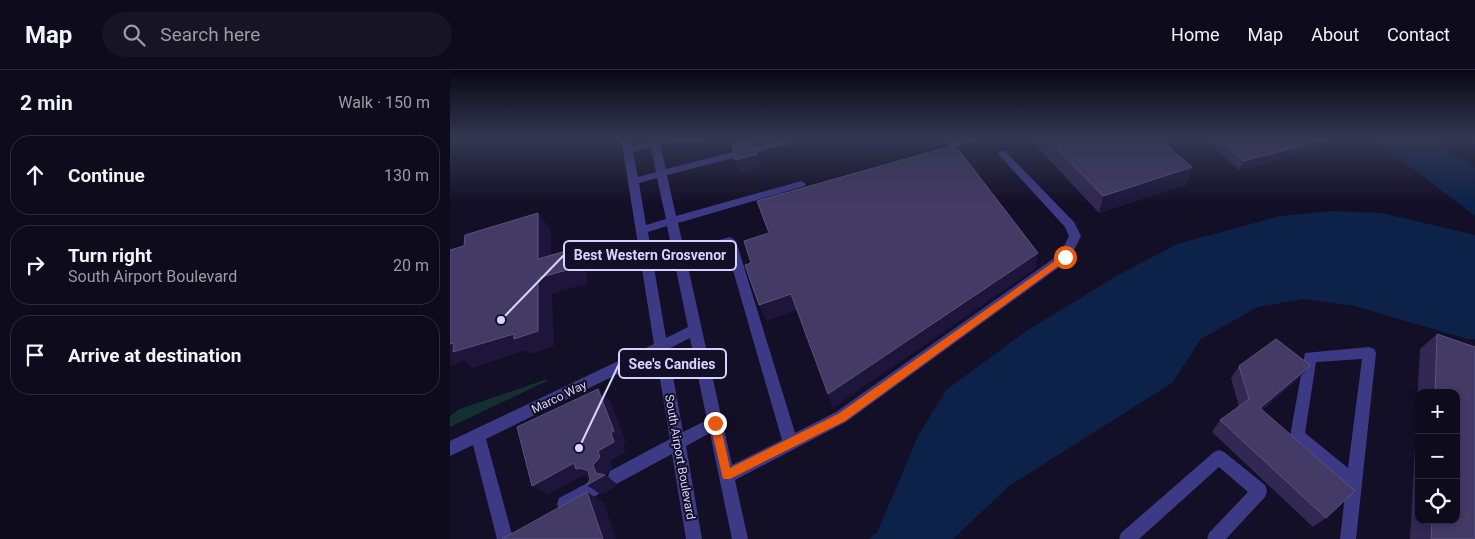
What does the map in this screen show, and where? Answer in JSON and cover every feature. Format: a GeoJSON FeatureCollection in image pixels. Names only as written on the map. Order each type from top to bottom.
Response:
{"type":"FeatureCollection","features":[{"type":"Feature","properties":{"kind":"street","name":"South Airport Boulevard"},"geometry":{"type":"LineString","coordinates":[[630,160],[694,539]]}},
{"type":"Feature","properties":{"kind":"street"},"geometry":{"type":"LineString","coordinates":[[659,160],[740,539]]}},
{"type":"Feature","properties":{"kind":"street"},"geometry":{"type":"LineString","coordinates":[[633,181],[716,160]]}},
{"type":"Feature","properties":{"kind":"street"},"geometry":{"type":"LineString","coordinates":[[727,476],[841,418],[1065,257],[1075,236],[1070,225],[1009,160]]}},
{"type":"Feature","properties":{"kind":"street"},"geometry":{"type":"LineString","coordinates":[[641,230],[801,184]]}},
{"type":"Feature","properties":{"kind":"street"},"geometry":{"type":"LineString","coordinates":[[679,256],[730,241],[791,443]]}},
{"type":"Feature","properties":{"kind":"street","name":"Marco Way"},"geometry":{"type":"LineString","coordinates":[[450,449],[695,330]]}},
{"type":"Feature","properties":{"kind":"street"},"geometry":{"type":"LineString","coordinates":[[1348,539],[1370,352],[1310,357],[1297,436],[1354,483]]}},
{"type":"Feature","properties":{"kind":"street"},"geometry":{"type":"LineString","coordinates":[[616,476],[715,423]]}},
{"type":"Feature","properties":{"kind":"street"},"geometry":{"type":"LineString","coordinates":[[478,436],[505,539],[521,529]]}},
{"type":"Feature","properties":{"kind":"street"},"geometry":{"type":"LineString","coordinates":[[1127,539],[1219,457],[1258,491],[1214,539]]}},
{"type":"Feature","properties":{"kind":"street"},"geometry":{"type":"LineString","coordinates":[[553,511],[592,488]]}},
{"type":"Feature","properties":{"kind":"green space"},"geometry":{"type":"Polygon","coordinates":[[[547,379],[547,381],[450,427],[450,416],[460,409],[547,379]]]}},
{"type":"Feature","properties":{"kind":"water"},"geometry":{"type":"Polygon","coordinates":[[[1401,160],[1463,160],[1475,168],[1475,216],[1401,160]]]}},
{"type":"Feature","properties":{"kind":"water"},"geometry":{"type":"Polygon","coordinates":[[[1332,211],[1382,213],[1475,235],[1475,339],[1467,339],[1355,306],[1304,299],[1258,307],[1201,339],[1172,383],[1009,486],[953,539],[868,539],[877,533],[918,436],[946,390],[1026,331],[1120,274],[1177,244],[1280,216],[1332,211]]]}},
{"type":"Feature","properties":{"kind":"building"},"geometry":{"type":"Polygon","coordinates":[[[902,160],[966,160],[1038,253],[828,394],[791,294],[759,305],[745,265],[751,263],[744,241],[769,233],[757,201],[902,160]]]}},
{"type":"Feature","properties":{"kind":"building"},"geometry":{"type":"Polygon","coordinates":[[[1068,160],[1184,160],[1192,167],[1103,196],[1068,160]]]}},
{"type":"Feature","properties":{"kind":"building"},"geometry":{"type":"Polygon","coordinates":[[[538,213],[538,259],[573,249],[574,268],[538,278],[538,331],[514,339],[514,334],[453,352],[454,343],[450,344],[450,250],[464,246],[465,235],[538,213]]]}},
{"type":"Feature","properties":{"kind":"building"},"geometry":{"type":"Polygon","coordinates":[[[1437,334],[1475,347],[1475,539],[1431,539],[1432,524],[1460,524],[1460,389],[1435,389],[1437,334]]]}},
{"type":"Feature","properties":{"kind":"building"},"geometry":{"type":"Polygon","coordinates":[[[1276,339],[1310,365],[1260,408],[1355,491],[1326,518],[1220,420],[1249,399],[1239,366],[1276,339]]]}},
{"type":"Feature","properties":{"kind":"building"},"geometry":{"type":"Polygon","coordinates":[[[598,389],[614,431],[611,433],[614,442],[598,451],[600,457],[593,465],[596,473],[605,475],[587,485],[590,479],[588,471],[580,468],[576,469],[574,463],[532,486],[517,427],[598,389]]]}},
{"type":"Feature","properties":{"kind":"building"},"geometry":{"type":"Polygon","coordinates":[[[587,492],[603,539],[502,539],[587,492]]]}},
{"type":"Feature","properties":{"kind":"place","name":"Best Western Grosvenor"},"geometry":{"type":"Point","coordinates":[501,320]}},
{"type":"Feature","properties":{"kind":"place","name":"See's Candies"},"geometry":{"type":"Point","coordinates":[579,448]}},
{"type":"Feature","properties":{"kind":"route"},"geometry":{"type":"LineString","coordinates":[[715,423],[727,476],[841,418],[1065,257]]}}]}
